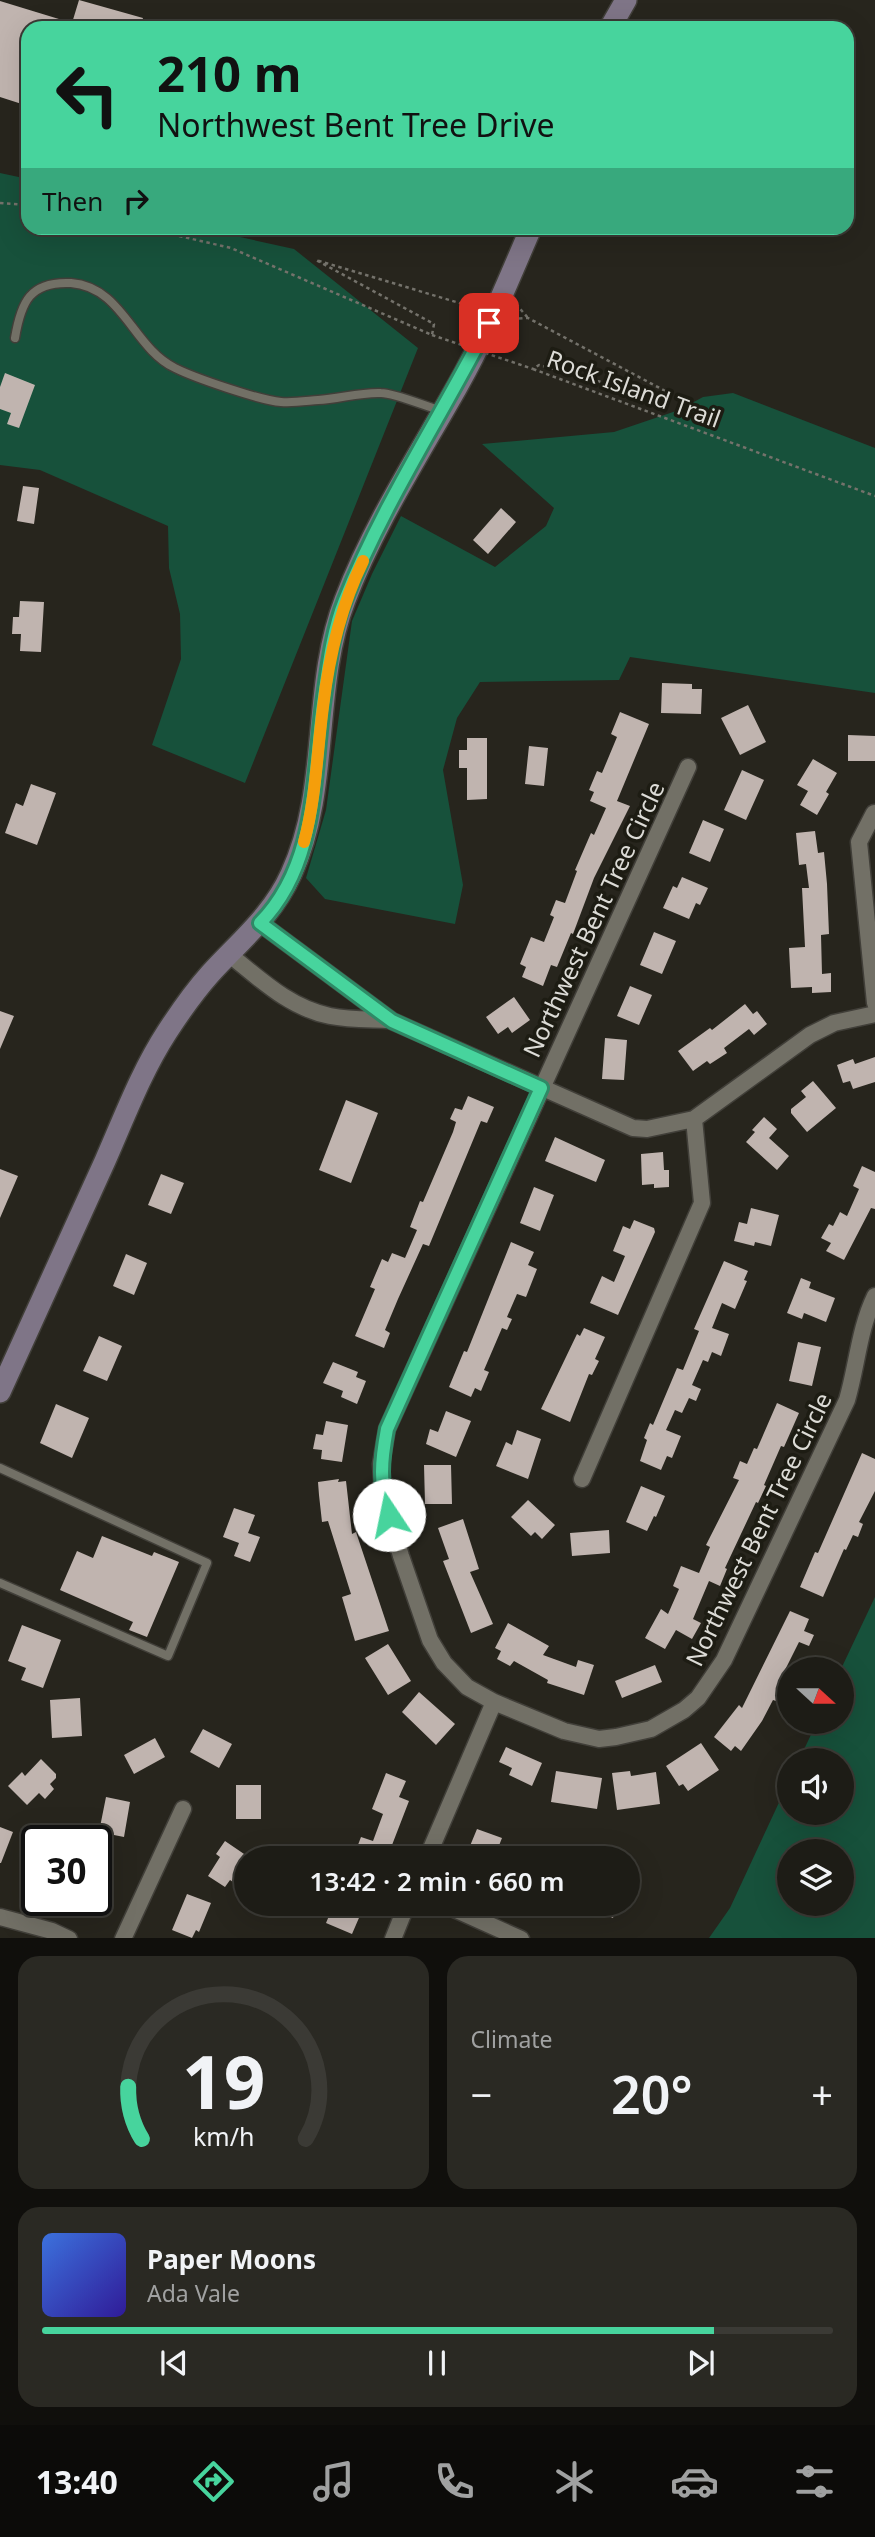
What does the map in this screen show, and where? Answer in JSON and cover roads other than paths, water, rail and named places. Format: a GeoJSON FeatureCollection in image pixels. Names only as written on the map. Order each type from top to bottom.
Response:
{"type":"FeatureCollection","features":[{"type":"Feature","properties":{"kind":"main road"},"geometry":{"type":"LineString","coordinates":[[614,21],[626,0]]}},
{"type":"Feature","properties":{"kind":"main road"},"geometry":{"type":"LineString","coordinates":[[0,1392],[131,1101],[166,1034],[210,974],[260,923],[280,896],[305,840],[312,809],[323,706],[334,639],[344,602],[394,499],[489,323],[528,235]]}},
{"type":"Feature","properties":{"kind":"street","name":"Northwest Bent Tree Circle"},"geometry":{"type":"LineString","coordinates":[[688,767],[387,1429],[381,1464],[383,1495],[430,1640],[456,1677],[467,1687],[494,1702],[564,1731],[599,1739],[651,1729],[684,1710],[698,1698],[724,1660],[847,1400],[860,1343],[875,1296]]}},
{"type":"Feature","properties":{"kind":"street"},"geometry":{"type":"LineString","coordinates":[[874,813],[859,842],[875,1003]]}},
{"type":"Feature","properties":{"kind":"street"},"geometry":{"type":"LineString","coordinates":[[260,923],[392,1021],[633,1128],[647,1129],[694,1119],[810,1035],[843,1020],[875,1014]]}},
{"type":"Feature","properties":{"kind":"street"},"geometry":{"type":"LineString","coordinates":[[230,955],[281,996],[308,1009],[332,1016],[392,1021]]}},
{"type":"Feature","properties":{"kind":"street"},"geometry":{"type":"LineString","coordinates":[[582,1479],[702,1203],[694,1119]]}},
{"type":"Feature","properties":{"kind":"street"},"geometry":{"type":"LineString","coordinates":[[432,1846],[494,1702]]}},
{"type":"Feature","properties":{"kind":"street"},"geometry":{"type":"LineString","coordinates":[[123,1938],[183,1810]]}},
{"type":"Feature","properties":{"kind":"street"},"geometry":{"type":"LineString","coordinates":[[393,1938],[402,1916]]}},
{"type":"Feature","properties":{"kind":"street"},"geometry":{"type":"LineString","coordinates":[[471,1916],[521,1938]]}},
{"type":"Feature","properties":{"kind":"street"},"geometry":{"type":"LineString","coordinates":[[0,1917],[69,1938]]}},
{"type":"Feature","properties":{"kind":"lane"},"geometry":{"type":"LineString","coordinates":[[15,338],[19,316],[31,293],[50,284],[72,283],[94,288],[108,298],[152,351],[173,367],[236,390],[279,402],[383,393],[442,411]]}},
{"type":"Feature","properties":{"kind":"lane"},"geometry":{"type":"LineString","coordinates":[[0,1468],[207,1563],[168,1656],[0,1583]]}}]}
